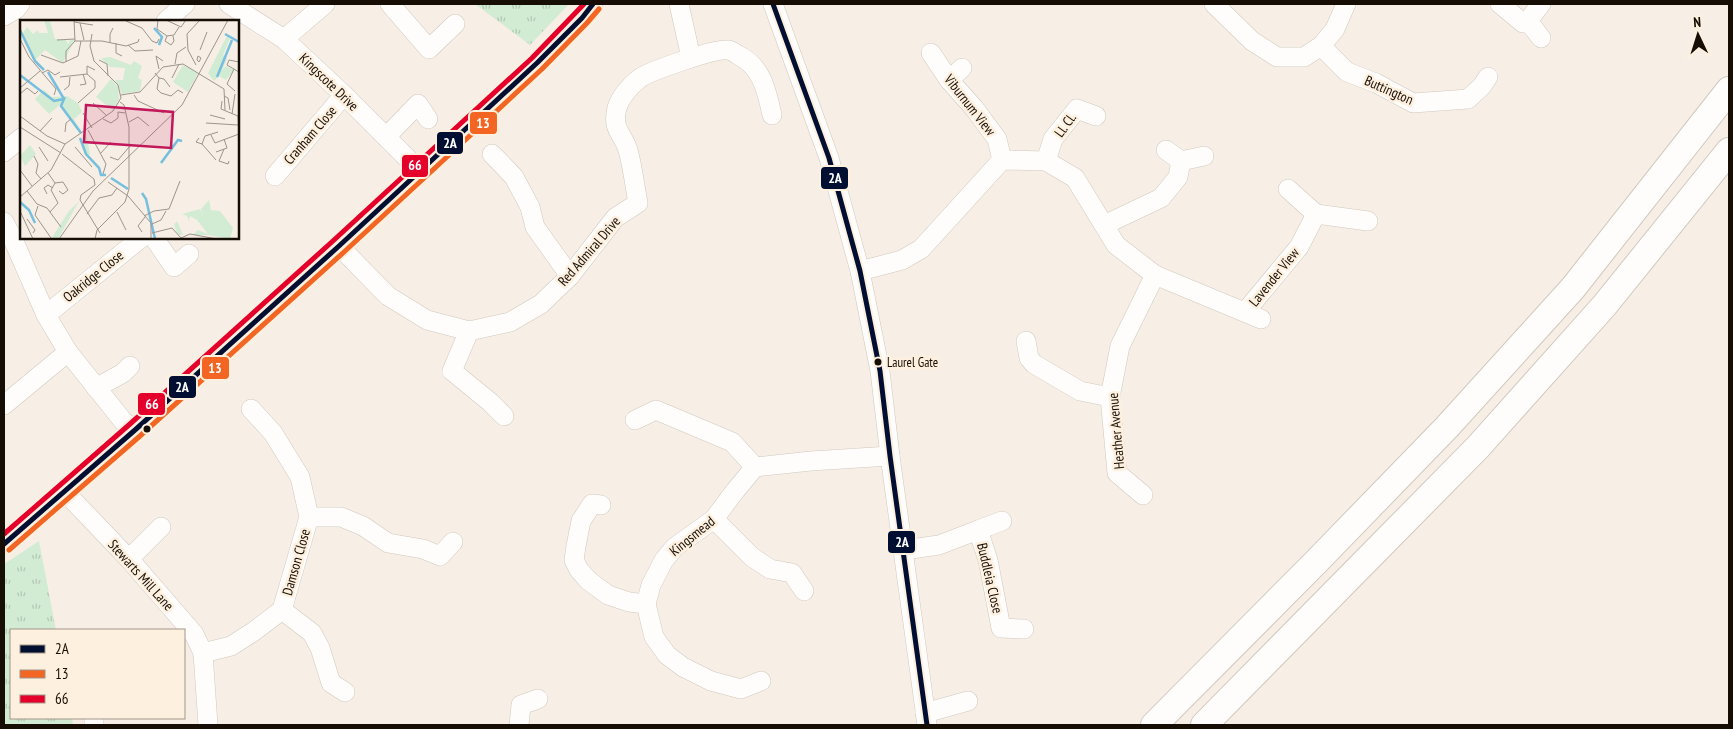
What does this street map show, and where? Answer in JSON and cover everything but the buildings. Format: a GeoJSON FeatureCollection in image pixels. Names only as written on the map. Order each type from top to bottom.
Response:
{"type":"FeatureCollection","features":[{"type":"Feature","properties":{"kind":"highway"},"geometry":{"type":"LineString","coordinates":[[1154,725],[1310,569],[1447,427],[1567,296],[1729,90]]}},
{"type":"Feature","properties":{"kind":"highway"},"geometry":{"type":"LineString","coordinates":[[1204,725],[1478,447],[1604,306],[1729,151]]}},
{"type":"Feature","properties":{"kind":"street"},"geometry":{"type":"LineString","coordinates":[[4,16],[16,9],[20,4]]}},
{"type":"Feature","properties":{"kind":"street"},"geometry":{"type":"LineString","coordinates":[[167,20],[185,4]]}},
{"type":"Feature","properties":{"kind":"street","name":"Kingscote Drive"},"geometry":{"type":"LineString","coordinates":[[229,4],[284,39],[344,95],[420,171]]}},
{"type":"Feature","properties":{"kind":"street"},"geometry":{"type":"LineString","coordinates":[[284,39],[325,4]]}},
{"type":"Feature","properties":{"kind":"street"},"geometry":{"type":"LineString","coordinates":[[390,4],[429,49],[455,24]]}},
{"type":"Feature","properties":{"kind":"street"},"geometry":{"type":"LineString","coordinates":[[4,544],[135,430],[339,246],[543,57],[582,18],[593,4]]}},
{"type":"Feature","properties":{"kind":"street"},"geometry":{"type":"LineString","coordinates":[[679,4],[691,58],[727,50],[746,60],[760,74],[772,116]]}},
{"type":"Feature","properties":{"kind":"street"},"geometry":{"type":"LineString","coordinates":[[773,4],[828,158],[860,272],[880,370],[926,719],[968,701]]}},
{"type":"Feature","properties":{"kind":"street"},"geometry":{"type":"LineString","coordinates":[[1208,7],[1252,41],[1277,57],[1304,57],[1321,46],[1335,29],[1346,4]]}},
{"type":"Feature","properties":{"kind":"street"},"geometry":{"type":"LineString","coordinates":[[1500,4],[1523,23],[1528,21],[1542,4]]}},
{"type":"Feature","properties":{"kind":"street"},"geometry":{"type":"LineString","coordinates":[[1528,21],[1541,38]]}},
{"type":"Feature","properties":{"kind":"street","name":"Buttington"},"geometry":{"type":"LineString","coordinates":[[1321,46],[1347,72],[1376,83],[1413,103],[1469,107],[1481,80]]}},
{"type":"Feature","properties":{"kind":"street","name":"Viburnum View"},"geometry":{"type":"LineString","coordinates":[[931,53],[956,74],[974,108],[997,138],[1002,160]]}},
{"type":"Feature","properties":{"kind":"street","name":"Red Admiral Drive"},"geometry":{"type":"LineString","coordinates":[[339,246],[388,296],[427,320],[469,332],[510,322],[541,304],[570,276],[615,218],[638,203],[629,151],[616,127],[617,109],[622,94],[642,77],[691,58]]}},
{"type":"Feature","properties":{"kind":"street","name":"Cranham Close"},"geometry":{"type":"LineString","coordinates":[[275,176],[344,95]]}},
{"type":"Feature","properties":{"kind":"street"},"geometry":{"type":"LineString","coordinates":[[386,138],[418,104],[428,119]]}},
{"type":"Feature","properties":{"kind":"street","name":"Ll. Cl."},"geometry":{"type":"LineString","coordinates":[[1046,161],[1053,140],[1086,109]]}},
{"type":"Feature","properties":{"kind":"street"},"geometry":{"type":"LineString","coordinates":[[4,152],[20,139]]}},
{"type":"Feature","properties":{"kind":"street"},"geometry":{"type":"LineString","coordinates":[[492,154],[514,177],[530,207],[535,227],[570,276]]}},
{"type":"Feature","properties":{"kind":"street"},"geometry":{"type":"LineString","coordinates":[[1104,225],[1161,198],[1178,177],[1173,156],[1204,156]]}},
{"type":"Feature","properties":{"kind":"street"},"geometry":{"type":"LineString","coordinates":[[860,272],[912,256],[1002,160],[1046,161],[1075,178],[1116,245],[1155,275]]}},
{"type":"Feature","properties":{"kind":"street"},"geometry":{"type":"LineString","coordinates":[[1288,189],[1316,214],[1368,221]]}},
{"type":"Feature","properties":{"kind":"street","name":"Lavender View"},"geometry":{"type":"LineString","coordinates":[[1155,275],[1253,316],[1300,247],[1316,214]]}},
{"type":"Feature","properties":{"kind":"street"},"geometry":{"type":"LineString","coordinates":[[7,234],[46,314],[68,352],[123,421],[135,430]]}},
{"type":"Feature","properties":{"kind":"street","name":"Oakridge Close"},"geometry":{"type":"LineString","coordinates":[[46,314],[140,239]]}},
{"type":"Feature","properties":{"kind":"street"},"geometry":{"type":"LineString","coordinates":[[155,239],[174,267],[189,254]]}},
{"type":"Feature","properties":{"kind":"street","name":"Heather Avenue"},"geometry":{"type":"LineString","coordinates":[[1143,495],[1109,478],[1110,397],[1120,346],[1155,275]]}},
{"type":"Feature","properties":{"kind":"street"},"geometry":{"type":"LineString","coordinates":[[469,332],[452,371],[504,416]]}},
{"type":"Feature","properties":{"kind":"street"},"geometry":{"type":"LineString","coordinates":[[1026,342],[1029,358],[1034,364],[1080,391],[1110,397]]}},
{"type":"Feature","properties":{"kind":"street"},"geometry":{"type":"LineString","coordinates":[[4,405],[68,352]]}},
{"type":"Feature","properties":{"kind":"street"},"geometry":{"type":"LineString","coordinates":[[96,388],[128,374]]}},
{"type":"Feature","properties":{"kind":"street"},"geometry":{"type":"LineString","coordinates":[[635,420],[656,402],[732,442],[755,468],[811,461],[890,456]]}},
{"type":"Feature","properties":{"kind":"street","name":"Damson Close"},"geometry":{"type":"LineString","coordinates":[[202,653],[231,646],[282,610],[309,517],[300,476],[273,433],[251,409]]}},
{"type":"Feature","properties":{"kind":"street","name":"Kingsmead"},"geometry":{"type":"LineString","coordinates":[[646,604],[651,585],[664,560],[675,547],[714,519],[755,468]]}},
{"type":"Feature","properties":{"kind":"street","name":"Stewarts Mill Lane"},"geometry":{"type":"LineString","coordinates":[[65,492],[129,559],[194,634],[202,653],[208,725]]}},
{"type":"Feature","properties":{"kind":"street"},"geometry":{"type":"LineString","coordinates":[[601,505],[592,504],[581,521],[574,560],[584,576],[608,596],[629,602],[646,604],[654,637],[667,655],[683,667],[743,695],[761,681]]}},
{"type":"Feature","properties":{"kind":"street"},"geometry":{"type":"LineString","coordinates":[[309,517],[341,518],[363,526],[388,543],[423,549],[440,556],[453,542]]}},
{"type":"Feature","properties":{"kind":"street"},"geometry":{"type":"LineString","coordinates":[[714,519],[758,561],[770,569],[795,566],[804,590]]}},
{"type":"Feature","properties":{"kind":"street","name":"Buddleia Close"},"geometry":{"type":"LineString","coordinates":[[904,550],[939,545],[1002,521]]}},
{"type":"Feature","properties":{"kind":"street"},"geometry":{"type":"LineString","coordinates":[[129,559],[161,527]]}},
{"type":"Feature","properties":{"kind":"street","name":"Buddleia Close"},"geometry":{"type":"LineString","coordinates":[[978,530],[988,560],[998,635],[1024,629]]}},
{"type":"Feature","properties":{"kind":"street"},"geometry":{"type":"LineString","coordinates":[[282,610],[312,633],[320,648],[331,683],[345,692]]}},
{"type":"Feature","properties":{"kind":"street"},"geometry":{"type":"LineString","coordinates":[[519,725],[521,705],[538,699]]}},
{"type":"Feature","properties":{"kind":"green space"},"geometry":{"type":"Polygon","coordinates":[[[475,4],[569,4],[530,45],[475,4]]]}},
{"type":"Feature","properties":{"kind":"green space"},"geometry":{"type":"Polygon","coordinates":[[[39,541],[56,629],[10,629],[10,719],[72,719],[73,725],[4,725],[4,564],[39,541]]]}},
{"type":"Feature","properties":{"kind":"transit line","name":"66"},"geometry":{"type":"LineString","coordinates":[[4,534],[130,424],[334,240],[532,58],[584,4]]}},
{"type":"Feature","properties":{"kind":"transit line","name":"2A"},"geometry":{"type":"LineString","coordinates":[[4,544],[135,430],[339,246],[537,63],[582,18],[593,4]]}},
{"type":"Feature","properties":{"kind":"transit line","name":"2A"},"geometry":{"type":"LineString","coordinates":[[773,4],[829,158],[860,271],[880,371],[927,725]]}},
{"type":"Feature","properties":{"kind":"transit line","name":"13"},"geometry":{"type":"LineString","coordinates":[[9,550],[140,436],[344,252],[542,69],[599,9]]}},
{"type":"Feature","properties":{"kind":"place","name":"Laurel Gate"},"geometry":{"type":"Point","coordinates":[878,362]}}]}
